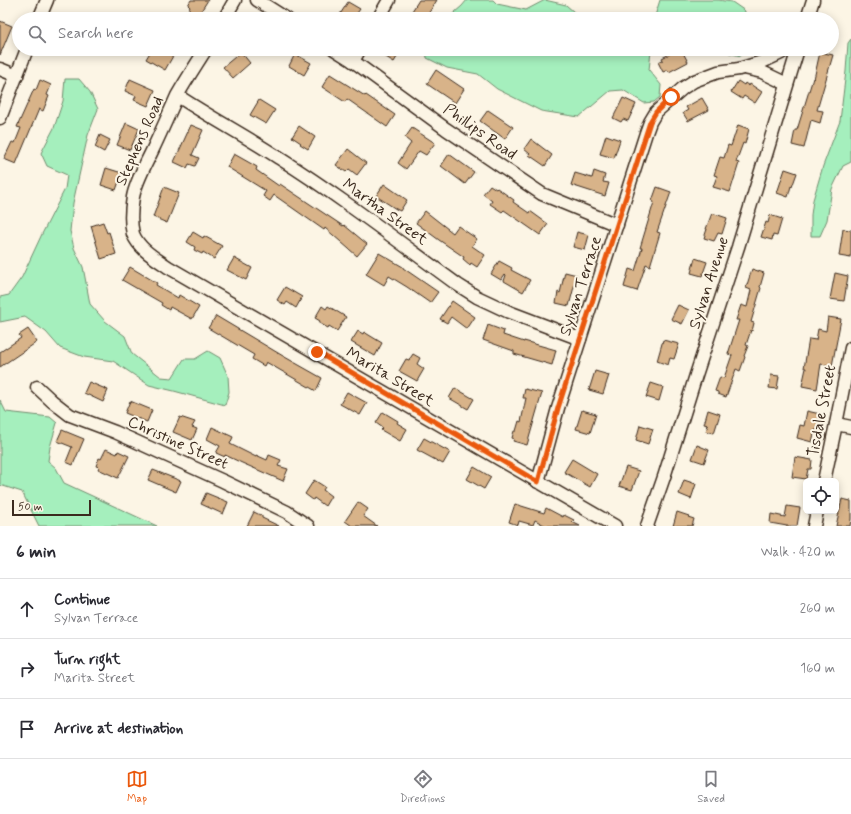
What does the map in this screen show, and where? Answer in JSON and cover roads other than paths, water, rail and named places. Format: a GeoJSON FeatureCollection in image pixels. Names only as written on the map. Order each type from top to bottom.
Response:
{"type":"FeatureCollection","features":[{"type":"Feature","properties":{"kind":"street"},"geometry":{"type":"LineString","coordinates":[[42,12],[46,0]]}},
{"type":"Feature","properties":{"kind":"street"},"geometry":{"type":"LineString","coordinates":[[228,12],[235,0]]}},
{"type":"Feature","properties":{"kind":"street"},"geometry":{"type":"LineString","coordinates":[[258,0],[276,12]]}},
{"type":"Feature","properties":{"kind":"street"},"geometry":{"type":"LineString","coordinates":[[382,12],[389,0]]}},
{"type":"Feature","properties":{"kind":"street"},"geometry":{"type":"LineString","coordinates":[[809,12],[813,0]]}},
{"type":"Feature","properties":{"kind":"street"},"geometry":{"type":"LineString","coordinates":[[0,118],[24,56]]}},
{"type":"Feature","properties":{"kind":"street","name":"Stephens Road"},"geometry":{"type":"LineString","coordinates":[[202,56],[178,96],[135,189],[131,212],[132,228],[134,236],[148,254],[226,300]]}},
{"type":"Feature","properties":{"kind":"street","name":"Phillips Road"},"geometry":{"type":"LineString","coordinates":[[345,56],[446,129],[542,194],[617,225]]}},
{"type":"Feature","properties":{"kind":"street"},"geometry":{"type":"LineString","coordinates":[[353,61],[356,56]]}},
{"type":"Feature","properties":{"kind":"street","name":"Sylvan Terrace"},"geometry":{"type":"LineString","coordinates":[[538,482],[558,408],[650,122],[656,112],[682,88],[718,72],[743,68],[762,62],[773,56]]}},
{"type":"Feature","properties":{"kind":"street","name":"Sylvan Avenue"},"geometry":{"type":"LineString","coordinates":[[647,526],[738,247],[796,56]]}},
{"type":"Feature","properties":{"kind":"street","name":"Sylvan Terrace"},"geometry":{"type":"LineString","coordinates":[[743,68],[762,72],[787,84]]}},
{"type":"Feature","properties":{"kind":"street"},"geometry":{"type":"LineString","coordinates":[[0,69],[17,76]]}},
{"type":"Feature","properties":{"kind":"street","name":"Martha Street"},"geometry":{"type":"LineString","coordinates":[[178,96],[285,162],[477,297],[509,312],[580,339]]}},
{"type":"Feature","properties":{"kind":"street","name":"Marita Street"},"geometry":{"type":"LineString","coordinates":[[226,300],[538,482]]}},
{"type":"Feature","properties":{"kind":"street","name":"Tisdale Street"},"geometry":{"type":"LineString","coordinates":[[825,478],[851,348]]}},
{"type":"Feature","properties":{"kind":"street","name":"Christine Street"},"geometry":{"type":"LineString","coordinates":[[37,387],[70,415],[115,432],[223,481],[287,512],[308,526]]}},
{"type":"Feature","properties":{"kind":"street"},"geometry":{"type":"LineString","coordinates":[[836,424],[851,427]]}},
{"type":"Feature","properties":{"kind":"street"},"geometry":{"type":"LineString","coordinates":[[538,482],[616,526]]}},
{"type":"Feature","properties":{"kind":"street"},"geometry":{"type":"LineString","coordinates":[[814,526],[816,514]]}}]}
